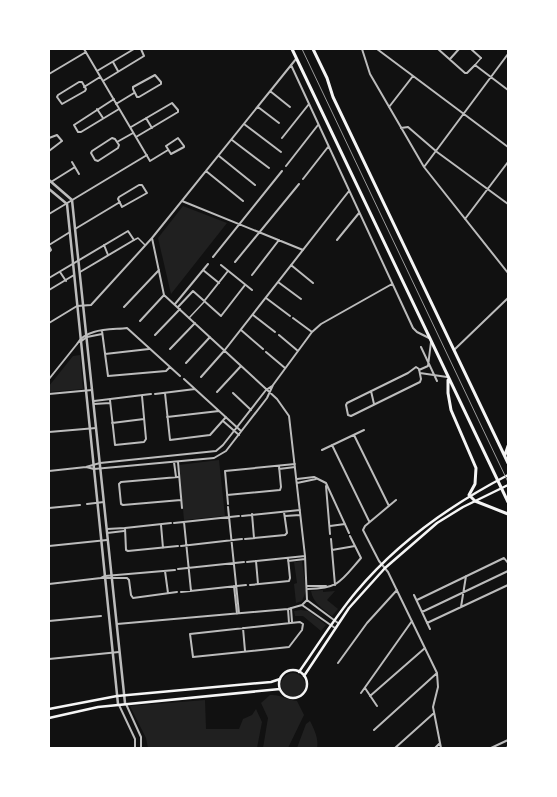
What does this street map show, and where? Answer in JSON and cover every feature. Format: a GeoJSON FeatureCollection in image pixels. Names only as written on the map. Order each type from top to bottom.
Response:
{"type":"FeatureCollection","features":[{"type":"Feature","properties":{"kind":"main road"},"geometry":{"type":"LineString","coordinates":[[292,49],[508,502]]}},
{"type":"Feature","properties":{"kind":"main road"},"geometry":{"type":"LineString","coordinates":[[313,49],[327,78],[333,96],[508,463]]}},
{"type":"Feature","properties":{"kind":"main road"},"geometry":{"type":"LineString","coordinates":[[448,378],[448,393],[451,410],[476,468],[475,484],[469,496]]}},
{"type":"Feature","properties":{"kind":"main road"},"geometry":{"type":"LineString","coordinates":[[505,455],[508,446]]}},
{"type":"Feature","properties":{"kind":"main road"},"geometry":{"type":"LineString","coordinates":[[299,672],[334,620],[382,564],[422,531],[469,496],[508,476]]}},
{"type":"Feature","properties":{"kind":"main road"},"geometry":{"type":"LineString","coordinates":[[304,676],[338,624],[361,594],[385,568],[437,523],[463,506],[508,485]]}},
{"type":"Feature","properties":{"kind":"main road"},"geometry":{"type":"LineString","coordinates":[[469,496],[475,501],[508,514]]}},
{"type":"Feature","properties":{"kind":"main road"},"geometry":{"type":"LineString","coordinates":[[49,709],[125,695],[271,682],[280,679],[289,671],[299,672],[304,676],[307,687],[299,697],[287,697],[280,689],[280,679]]}},
{"type":"Feature","properties":{"kind":"main road"},"geometry":{"type":"LineString","coordinates":[[49,718],[98,706],[280,689]]}},
{"type":"Feature","properties":{"kind":"street"},"geometry":{"type":"LineString","coordinates":[[84,49],[150,161],[168,150]]}},
{"type":"Feature","properties":{"kind":"street"},"geometry":{"type":"LineString","coordinates":[[97,71],[134,49]]}},
{"type":"Feature","properties":{"kind":"street"},"geometry":{"type":"LineString","coordinates":[[103,81],[144,56],[141,49]]}},
{"type":"Feature","properties":{"kind":"street"},"geometry":{"type":"LineString","coordinates":[[362,49],[370,74],[424,167],[508,273]]}},
{"type":"Feature","properties":{"kind":"street"},"geometry":{"type":"LineString","coordinates":[[377,49],[508,147]]}},
{"type":"Feature","properties":{"kind":"street"},"geometry":{"type":"LineString","coordinates":[[438,49],[466,73],[480,58],[471,49]]}},
{"type":"Feature","properties":{"kind":"street"},"geometry":{"type":"LineString","coordinates":[[450,59],[459,49]]}},
{"type":"Feature","properties":{"kind":"street"},"geometry":{"type":"LineString","coordinates":[[49,74],[86,52]]}},
{"type":"Feature","properties":{"kind":"street"},"geometry":{"type":"LineString","coordinates":[[424,167],[437,152],[508,54]]}},
{"type":"Feature","properties":{"kind":"street"},"geometry":{"type":"LineString","coordinates":[[49,323],[77,306],[90,305],[152,238],[296,59]]}},
{"type":"Feature","properties":{"kind":"street"},"geometry":{"type":"LineString","coordinates":[[113,62],[118,71]]}},
{"type":"Feature","properties":{"kind":"street"},"geometry":{"type":"LineString","coordinates":[[291,65],[413,328],[421,335],[429,338]]}},
{"type":"Feature","properties":{"kind":"street"},"geometry":{"type":"LineString","coordinates":[[474,65],[508,90]]}},
{"type":"Feature","properties":{"kind":"street"},"geometry":{"type":"LineString","coordinates":[[155,75],[161,82],[139,97],[135,93],[133,87],[155,75]]}},
{"type":"Feature","properties":{"kind":"street"},"geometry":{"type":"LineString","coordinates":[[389,107],[413,76]]}},
{"type":"Feature","properties":{"kind":"street"},"geometry":{"type":"LineString","coordinates":[[84,86],[100,77]]}},
{"type":"Feature","properties":{"kind":"street"},"geometry":{"type":"LineString","coordinates":[[79,82],[84,86],[85,92],[64,104],[62,104],[57,97],[58,94],[79,82]]}},
{"type":"Feature","properties":{"kind":"street"},"geometry":{"type":"LineString","coordinates":[[270,91],[290,107]]}},
{"type":"Feature","properties":{"kind":"street"},"geometry":{"type":"LineString","coordinates":[[116,104],[135,93]]}},
{"type":"Feature","properties":{"kind":"street"},"geometry":{"type":"LineString","coordinates":[[114,99],[74,125],[78,132],[81,132],[120,109]]}},
{"type":"Feature","properties":{"kind":"street"},"geometry":{"type":"LineString","coordinates":[[130,128],[172,103],[178,110],[178,112],[136,137]]}},
{"type":"Feature","properties":{"kind":"street"},"geometry":{"type":"LineString","coordinates":[[282,138],[309,104]]}},
{"type":"Feature","properties":{"kind":"street"},"geometry":{"type":"LineString","coordinates":[[258,107],[278,123]]}},
{"type":"Feature","properties":{"kind":"street"},"geometry":{"type":"LineString","coordinates":[[97,109],[103,119]]}},
{"type":"Feature","properties":{"kind":"street"},"geometry":{"type":"LineString","coordinates":[[146,118],[152,128]]}},
{"type":"Feature","properties":{"kind":"street"},"geometry":{"type":"LineString","coordinates":[[244,124],[281,152]]}},
{"type":"Feature","properties":{"kind":"street"},"geometry":{"type":"LineString","coordinates":[[286,166],[318,125]]}},
{"type":"Feature","properties":{"kind":"street"},"geometry":{"type":"LineString","coordinates":[[401,128],[408,128],[437,152],[508,204]]}},
{"type":"Feature","properties":{"kind":"street"},"geometry":{"type":"LineString","coordinates":[[117,142],[134,132]]}},
{"type":"Feature","properties":{"kind":"street"},"geometry":{"type":"LineString","coordinates":[[49,138],[57,134],[62,141],[49,150]]}},
{"type":"Feature","properties":{"kind":"street"},"geometry":{"type":"LineString","coordinates":[[112,138],[117,142],[118,148],[98,161],[94,160],[91,153],[92,151],[112,138]]}},
{"type":"Feature","properties":{"kind":"street"},"geometry":{"type":"LineString","coordinates":[[178,138],[184,146],[172,154],[168,150],[167,145],[178,138]]}},
{"type":"Feature","properties":{"kind":"street"},"geometry":{"type":"LineString","coordinates":[[231,139],[269,168]]}},
{"type":"Feature","properties":{"kind":"street"},"geometry":{"type":"LineString","coordinates":[[303,178],[328,147]]}},
{"type":"Feature","properties":{"kind":"street"},"geometry":{"type":"LineString","coordinates":[[49,214],[147,155]]}},
{"type":"Feature","properties":{"kind":"street"},"geometry":{"type":"LineString","coordinates":[[218,156],[255,185]]}},
{"type":"Feature","properties":{"kind":"street"},"geometry":{"type":"LineString","coordinates":[[72,162],[79,174]]}},
{"type":"Feature","properties":{"kind":"street"},"geometry":{"type":"LineString","coordinates":[[465,219],[508,162]]}},
{"type":"Feature","properties":{"kind":"street"},"geometry":{"type":"LineString","coordinates":[[75,167],[50,181],[72,200],[125,703],[141,737],[141,748]]}},
{"type":"Feature","properties":{"kind":"street"},"geometry":{"type":"LineString","coordinates":[[206,171],[243,201]]}},
{"type":"Feature","properties":{"kind":"street"},"geometry":{"type":"LineString","coordinates":[[213,257],[282,171]]}},
{"type":"Feature","properties":{"kind":"street"},"geometry":{"type":"LineString","coordinates":[[235,262],[299,184]]}},
{"type":"Feature","properties":{"kind":"street"},"geometry":{"type":"LineString","coordinates":[[139,185],[142,185],[147,193],[125,206],[122,206],[120,202],[118,199],[119,197],[139,185]]}},
{"type":"Feature","properties":{"kind":"street"},"geometry":{"type":"LineString","coordinates":[[49,189],[67,204],[117,696],[118,704],[135,739],[135,748]]}},
{"type":"Feature","properties":{"kind":"street"},"geometry":{"type":"LineString","coordinates":[[201,377],[266,298],[349,191]]}},
{"type":"Feature","properties":{"kind":"street"},"geometry":{"type":"LineString","coordinates":[[182,201],[303,250]]}},
{"type":"Feature","properties":{"kind":"street"},"geometry":{"type":"LineString","coordinates":[[76,229],[120,202]]}},
{"type":"Feature","properties":{"kind":"street"},"geometry":{"type":"LineString","coordinates":[[337,240],[359,213]]}},
{"type":"Feature","properties":{"kind":"street"},"geometry":{"type":"LineString","coordinates":[[49,278],[128,231],[134,240]]}},
{"type":"Feature","properties":{"kind":"street"},"geometry":{"type":"LineString","coordinates":[[49,252],[51,250],[49,246],[70,232]]}},
{"type":"Feature","properties":{"kind":"street"},"geometry":{"type":"LineString","coordinates":[[80,272],[138,238],[145,245]]}},
{"type":"Feature","properties":{"kind":"street"},"geometry":{"type":"LineString","coordinates":[[117,624],[290,608],[302,605],[307,600],[305,558],[289,416],[282,404],[164,295],[160,270],[152,238]]}},
{"type":"Feature","properties":{"kind":"street"},"geometry":{"type":"LineString","coordinates":[[252,275],[279,240]]}},
{"type":"Feature","properties":{"kind":"street"},"geometry":{"type":"LineString","coordinates":[[104,245],[108,255]]}},
{"type":"Feature","properties":{"kind":"street"},"geometry":{"type":"LineString","coordinates":[[175,304],[208,264]]}},
{"type":"Feature","properties":{"kind":"street"},"geometry":{"type":"LineString","coordinates":[[220,265],[252,290]]}},
{"type":"Feature","properties":{"kind":"street"},"geometry":{"type":"LineString","coordinates":[[291,265],[313,283]]}},
{"type":"Feature","properties":{"kind":"street"},"geometry":{"type":"LineString","coordinates":[[124,307],[160,270]]}},
{"type":"Feature","properties":{"kind":"street"},"geometry":{"type":"LineString","coordinates":[[203,270],[219,283]]}},
{"type":"Feature","properties":{"kind":"street"},"geometry":{"type":"LineString","coordinates":[[189,318],[228,271]]}},
{"type":"Feature","properties":{"kind":"street"},"geometry":{"type":"LineString","coordinates":[[60,272],[66,281]]}},
{"type":"Feature","properties":{"kind":"street"},"geometry":{"type":"LineString","coordinates":[[49,290],[74,275]]}},
{"type":"Feature","properties":{"kind":"street"},"geometry":{"type":"LineString","coordinates":[[278,282],[301,299]]}},
{"type":"Feature","properties":{"kind":"street"},"geometry":{"type":"LineString","coordinates":[[86,467],[101,469],[178,462],[220,455],[238,435],[270,393],[273,385],[312,332],[321,324],[392,284]]}},
{"type":"Feature","properties":{"kind":"street"},"geometry":{"type":"LineString","coordinates":[[155,335],[193,291],[205,300],[221,316],[245,285]]}},
{"type":"Feature","properties":{"kind":"street"},"geometry":{"type":"LineString","coordinates":[[140,321],[164,295]]}},
{"type":"Feature","properties":{"kind":"street"},"geometry":{"type":"LineString","coordinates":[[266,298],[312,332]]}},
{"type":"Feature","properties":{"kind":"street"},"geometry":{"type":"LineString","coordinates":[[454,350],[508,298]]}},
{"type":"Feature","properties":{"kind":"street"},"geometry":{"type":"LineString","coordinates":[[252,314],[275,332]]}},
{"type":"Feature","properties":{"kind":"street"},"geometry":{"type":"LineString","coordinates":[[170,349],[194,323]]}},
{"type":"Feature","properties":{"kind":"street"},"geometry":{"type":"LineString","coordinates":[[49,379],[81,339],[103,332],[127,328],[180,376]]}},
{"type":"Feature","properties":{"kind":"street"},"geometry":{"type":"LineString","coordinates":[[240,330],[262,349]]}},
{"type":"Feature","properties":{"kind":"street"},"geometry":{"type":"LineString","coordinates":[[103,332],[107,375],[109,377],[166,371],[170,367]]}},
{"type":"Feature","properties":{"kind":"street"},"geometry":{"type":"LineString","coordinates":[[279,335],[298,351]]}},
{"type":"Feature","properties":{"kind":"street"},"geometry":{"type":"LineString","coordinates":[[186,363],[210,337]]}},
{"type":"Feature","properties":{"kind":"street"},"geometry":{"type":"LineString","coordinates":[[420,372],[428,366],[431,342]]}},
{"type":"Feature","properties":{"kind":"street"},"geometry":{"type":"LineString","coordinates":[[421,347],[437,382]]}},
{"type":"Feature","properties":{"kind":"street"},"geometry":{"type":"LineString","coordinates":[[105,354],[150,348]]}},
{"type":"Feature","properties":{"kind":"street"},"geometry":{"type":"LineString","coordinates":[[266,352],[285,368]]}},
{"type":"Feature","properties":{"kind":"street"},"geometry":{"type":"LineString","coordinates":[[217,392],[241,366]]}},
{"type":"Feature","properties":{"kind":"street"},"geometry":{"type":"LineString","coordinates":[[414,368],[418,368],[420,372],[422,379],[420,382],[350,416],[348,414],[347,403],[408,373],[414,368]]}},
{"type":"Feature","properties":{"kind":"street"},"geometry":{"type":"LineString","coordinates":[[420,372],[448,378]]}},
{"type":"Feature","properties":{"kind":"street"},"geometry":{"type":"LineString","coordinates":[[184,379],[241,431]]}},
{"type":"Feature","properties":{"kind":"street"},"geometry":{"type":"LineString","coordinates":[[49,471],[86,467],[100,463],[214,451],[221,447],[266,390],[273,385]]}},
{"type":"Feature","properties":{"kind":"street"},"geometry":{"type":"LineString","coordinates":[[155,394],[195,389]]}},
{"type":"Feature","properties":{"kind":"street"},"geometry":{"type":"LineString","coordinates":[[49,394],[92,390]]}},
{"type":"Feature","properties":{"kind":"street"},"geometry":{"type":"LineString","coordinates":[[371,391],[374,404]]}},
{"type":"Feature","properties":{"kind":"street"},"geometry":{"type":"LineString","coordinates":[[165,393],[170,440],[210,435],[226,417]]}},
{"type":"Feature","properties":{"kind":"street"},"geometry":{"type":"LineString","coordinates":[[233,393],[251,410]]}},
{"type":"Feature","properties":{"kind":"street"},"geometry":{"type":"LineString","coordinates":[[94,403],[151,394]]}},
{"type":"Feature","properties":{"kind":"street"},"geometry":{"type":"LineString","coordinates":[[110,401],[115,445],[144,442],[146,439],[142,396]]}},
{"type":"Feature","properties":{"kind":"street"},"geometry":{"type":"LineString","coordinates":[[167,417],[219,410]]}},
{"type":"Feature","properties":{"kind":"street"},"geometry":{"type":"LineString","coordinates":[[112,423],[144,419]]}},
{"type":"Feature","properties":{"kind":"street"},"geometry":{"type":"LineString","coordinates":[[223,421],[238,435]]}},
{"type":"Feature","properties":{"kind":"street"},"geometry":{"type":"LineString","coordinates":[[49,432],[96,428]]}},
{"type":"Feature","properties":{"kind":"street"},"geometry":{"type":"LineString","coordinates":[[322,450],[364,430]]}},
{"type":"Feature","properties":{"kind":"street"},"geometry":{"type":"LineString","coordinates":[[354,434],[389,506]]}},
{"type":"Feature","properties":{"kind":"street"},"geometry":{"type":"LineString","coordinates":[[332,445],[369,522]]}},
{"type":"Feature","properties":{"kind":"street"},"geometry":{"type":"LineString","coordinates":[[174,462],[182,508]]}},
{"type":"Feature","properties":{"kind":"street"},"geometry":{"type":"LineString","coordinates":[[177,477],[178,462]]}},
{"type":"Feature","properties":{"kind":"street"},"geometry":{"type":"LineString","coordinates":[[279,467],[295,464]]}},
{"type":"Feature","properties":{"kind":"street"},"geometry":{"type":"LineString","coordinates":[[227,495],[280,490],[279,467]]}},
{"type":"Feature","properties":{"kind":"street"},"geometry":{"type":"LineString","coordinates":[[238,614],[225,471],[295,467]]}},
{"type":"Feature","properties":{"kind":"street"},"geometry":{"type":"LineString","coordinates":[[177,477],[121,482],[119,484],[121,504],[181,500]]}},
{"type":"Feature","properties":{"kind":"street"},"geometry":{"type":"LineString","coordinates":[[297,479],[314,477],[316,479],[321,479],[326,483],[349,533]]}},
{"type":"Feature","properties":{"kind":"street"},"geometry":{"type":"LineString","coordinates":[[297,483],[316,479]]}},
{"type":"Feature","properties":{"kind":"street"},"geometry":{"type":"LineString","coordinates":[[326,483],[330,534]]}},
{"type":"Feature","properties":{"kind":"street"},"geometry":{"type":"LineString","coordinates":[[396,500],[364,526],[363,530],[397,590],[438,673],[438,687],[434,703],[434,712],[441,748]]}},
{"type":"Feature","properties":{"kind":"street"},"geometry":{"type":"LineString","coordinates":[[87,504],[104,502]]}},
{"type":"Feature","properties":{"kind":"street"},"geometry":{"type":"LineString","coordinates":[[49,508],[80,505]]}},
{"type":"Feature","properties":{"kind":"street"},"geometry":{"type":"LineString","coordinates":[[107,531],[252,514],[300,510]]}},
{"type":"Feature","properties":{"kind":"street"},"geometry":{"type":"LineString","coordinates":[[124,529],[127,551],[163,548],[285,535],[287,533],[284,512]]}},
{"type":"Feature","properties":{"kind":"street"},"geometry":{"type":"LineString","coordinates":[[252,514],[254,538]]}},
{"type":"Feature","properties":{"kind":"street"},"geometry":{"type":"LineString","coordinates":[[285,516],[300,514]]}},
{"type":"Feature","properties":{"kind":"street"},"geometry":{"type":"LineString","coordinates":[[184,522],[191,591]]}},
{"type":"Feature","properties":{"kind":"street"},"geometry":{"type":"LineString","coordinates":[[161,524],[163,548]]}},
{"type":"Feature","properties":{"kind":"street"},"geometry":{"type":"LineString","coordinates":[[330,526],[345,524]]}},
{"type":"Feature","properties":{"kind":"street"},"geometry":{"type":"LineString","coordinates":[[307,588],[335,585],[340,582],[361,558],[350,536]]}},
{"type":"Feature","properties":{"kind":"street"},"geometry":{"type":"LineString","coordinates":[[331,539],[335,585]]}},
{"type":"Feature","properties":{"kind":"street"},"geometry":{"type":"LineString","coordinates":[[49,546],[108,540]]}},
{"type":"Feature","properties":{"kind":"street"},"geometry":{"type":"LineString","coordinates":[[332,550],[355,546]]}},
{"type":"Feature","properties":{"kind":"street"},"geometry":{"type":"LineString","coordinates":[[178,569],[288,558],[305,558]]}},
{"type":"Feature","properties":{"kind":"street"},"geometry":{"type":"LineString","coordinates":[[250,585],[290,580],[288,558]]}},
{"type":"Feature","properties":{"kind":"street"},"geometry":{"type":"LineString","coordinates":[[288,561],[305,558]]}},
{"type":"Feature","properties":{"kind":"street"},"geometry":{"type":"LineString","coordinates":[[417,600],[504,558],[508,563]]}},
{"type":"Feature","properties":{"kind":"street"},"geometry":{"type":"LineString","coordinates":[[256,561],[258,584]]}},
{"type":"Feature","properties":{"kind":"street"},"geometry":{"type":"LineString","coordinates":[[49,584],[175,570]]}},
{"type":"Feature","properties":{"kind":"street"},"geometry":{"type":"LineString","coordinates":[[165,571],[168,593]]}},
{"type":"Feature","properties":{"kind":"street"},"geometry":{"type":"LineString","coordinates":[[422,612],[508,571]]}},
{"type":"Feature","properties":{"kind":"street"},"geometry":{"type":"LineString","coordinates":[[461,606],[466,576]]}},
{"type":"Feature","properties":{"kind":"street"},"geometry":{"type":"LineString","coordinates":[[112,577],[127,578],[129,580],[131,595],[133,598],[177,592]]}},
{"type":"Feature","properties":{"kind":"street"},"geometry":{"type":"LineString","coordinates":[[181,592],[246,585]]}},
{"type":"Feature","properties":{"kind":"street"},"geometry":{"type":"LineString","coordinates":[[427,623],[508,585]]}},
{"type":"Feature","properties":{"kind":"street"},"geometry":{"type":"LineString","coordinates":[[338,663],[367,623],[397,590]]}},
{"type":"Feature","properties":{"kind":"street"},"geometry":{"type":"LineString","coordinates":[[414,595],[430,629]]}},
{"type":"Feature","properties":{"kind":"street"},"geometry":{"type":"LineString","coordinates":[[307,600],[338,624]]}},
{"type":"Feature","properties":{"kind":"street"},"geometry":{"type":"LineString","coordinates":[[302,605],[330,626],[335,628]]}},
{"type":"Feature","properties":{"kind":"street"},"geometry":{"type":"LineString","coordinates":[[290,608],[291,623]]}},
{"type":"Feature","properties":{"kind":"street"},"geometry":{"type":"LineString","coordinates":[[49,621],[101,616]]}},
{"type":"Feature","properties":{"kind":"street"},"geometry":{"type":"LineString","coordinates":[[362,692],[412,621]]}},
{"type":"Feature","properties":{"kind":"street"},"geometry":{"type":"LineString","coordinates":[[301,622],[304,626],[291,646],[193,657],[190,634],[291,623],[301,622]]}},
{"type":"Feature","properties":{"kind":"street"},"geometry":{"type":"LineString","coordinates":[[243,628],[245,651]]}},
{"type":"Feature","properties":{"kind":"street"},"geometry":{"type":"LineString","coordinates":[[370,696],[425,648]]}},
{"type":"Feature","properties":{"kind":"street"},"geometry":{"type":"LineString","coordinates":[[49,659],[120,652]]}},
{"type":"Feature","properties":{"kind":"street"},"geometry":{"type":"LineString","coordinates":[[374,730],[438,673]]}},
{"type":"Feature","properties":{"kind":"street"},"geometry":{"type":"LineString","coordinates":[[365,688],[377,706]]}},
{"type":"Feature","properties":{"kind":"street"},"geometry":{"type":"LineString","coordinates":[[394,748],[434,712]]}},
{"type":"Feature","properties":{"kind":"street"},"geometry":{"type":"LineString","coordinates":[[491,748],[508,740]]}},
{"type":"Feature","properties":{"kind":"street"},"geometry":{"type":"LineString","coordinates":[[435,748],[440,743]]}},
{"type":"Feature","properties":{"kind":"shaded area"},"geometry":{"type":"Polygon","coordinates":[[[183,206],[227,223],[171,294],[158,238],[183,206]]]}},
{"type":"Feature","properties":{"kind":"shaded area"},"geometry":{"type":"Polygon","coordinates":[[[80,355],[83,389],[49,392],[49,386],[73,356],[80,355]]]}},
{"type":"Feature","properties":{"kind":"shaded area"},"geometry":{"type":"Polygon","coordinates":[[[219,460],[225,516],[184,520],[179,465],[219,460]]]}},
{"type":"Feature","properties":{"kind":"shaded area"},"geometry":{"type":"Polygon","coordinates":[[[302,561],[306,591],[302,601],[296,603],[294,584],[297,583],[294,562],[302,561]]]}},
{"type":"Feature","properties":{"kind":"shaded area"},"geometry":{"type":"Polygon","coordinates":[[[323,590],[323,592],[335,591],[327,600],[338,609],[332,616],[316,602],[311,591],[323,590]]]}},
{"type":"Feature","properties":{"kind":"shaded area"},"geometry":{"type":"Polygon","coordinates":[[[294,611],[308,611],[326,625],[321,631],[303,616],[295,616],[294,611]]]}},
{"type":"Feature","properties":{"kind":"shaded area"},"geometry":{"type":"Polygon","coordinates":[[[293,673],[301,677],[305,685],[301,693],[293,697],[285,693],[281,685],[285,677],[293,673]]]}},
{"type":"Feature","properties":{"kind":"shaded area"},"geometry":{"type":"Polygon","coordinates":[[[270,695],[277,695],[297,701],[304,715],[288,748],[263,748],[268,718],[261,703],[270,695]]]}},
{"type":"Feature","properties":{"kind":"shaded area"},"geometry":{"type":"Polygon","coordinates":[[[205,700],[206,729],[239,729],[243,719],[252,715],[256,709],[262,722],[257,748],[148,748],[146,738],[130,706],[205,700]]]}},
{"type":"Feature","properties":{"kind":"shaded area"},"geometry":{"type":"Polygon","coordinates":[[[310,721],[317,738],[317,748],[297,748],[306,724],[310,721]]]}},
{"type":"Feature","properties":{"kind":"tram line"},"geometry":{"type":"LineString","coordinates":[[302,49],[508,482]]}}]}
